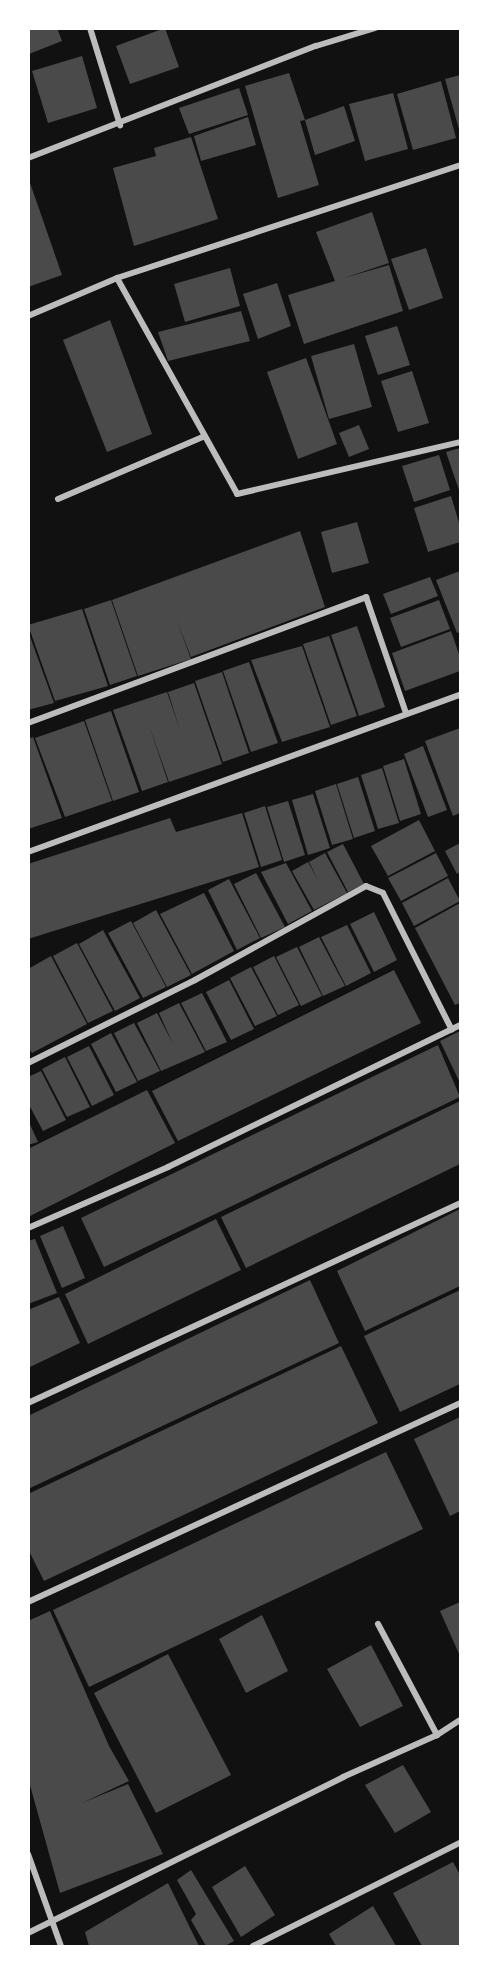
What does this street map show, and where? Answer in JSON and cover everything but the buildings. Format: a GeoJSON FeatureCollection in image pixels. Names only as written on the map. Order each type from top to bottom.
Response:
{"type":"FeatureCollection","features":[{"type":"Feature","properties":{"kind":"street"},"geometry":{"type":"LineString","coordinates":[[90,28],[120,125]]}},
{"type":"Feature","properties":{"kind":"street"},"geometry":{"type":"LineString","coordinates":[[28,158],[120,125],[284,58],[375,28]]}},
{"type":"Feature","properties":{"kind":"street"},"geometry":{"type":"LineString","coordinates":[[28,316],[117,278],[460,165]]}},
{"type":"Feature","properties":{"kind":"street"},"geometry":{"type":"LineString","coordinates":[[117,278],[233,490],[242,495],[460,442]]}},
{"type":"Feature","properties":{"kind":"street"},"geometry":{"type":"LineString","coordinates":[[58,499],[203,437]]}},
{"type":"Feature","properties":{"kind":"street"},"geometry":{"type":"LineString","coordinates":[[28,723],[366,597],[406,713]]}},
{"type":"Feature","properties":{"kind":"street"},"geometry":{"type":"LineString","coordinates":[[28,852],[460,695]]}},
{"type":"Feature","properties":{"kind":"street"},"geometry":{"type":"LineString","coordinates":[[28,1063],[195,980],[366,886],[383,893],[452,1030]]}},
{"type":"Feature","properties":{"kind":"street"},"geometry":{"type":"LineString","coordinates":[[28,1228],[168,1167],[460,1026]]}},
{"type":"Feature","properties":{"kind":"street"},"geometry":{"type":"LineString","coordinates":[[28,1403],[460,1203]]}},
{"type":"Feature","properties":{"kind":"street"},"geometry":{"type":"LineString","coordinates":[[28,1602],[460,1403]]}},
{"type":"Feature","properties":{"kind":"street"},"geometry":{"type":"LineString","coordinates":[[378,1624],[437,1735]]}},
{"type":"Feature","properties":{"kind":"street"},"geometry":{"type":"LineString","coordinates":[[28,1933],[343,1777],[437,1735],[460,1720]]}},
{"type":"Feature","properties":{"kind":"street"},"geometry":{"type":"LineString","coordinates":[[253,1947],[460,1843]]}},
{"type":"Feature","properties":{"kind":"street"},"geometry":{"type":"LineString","coordinates":[[28,1854],[61,1947]]}}]}
